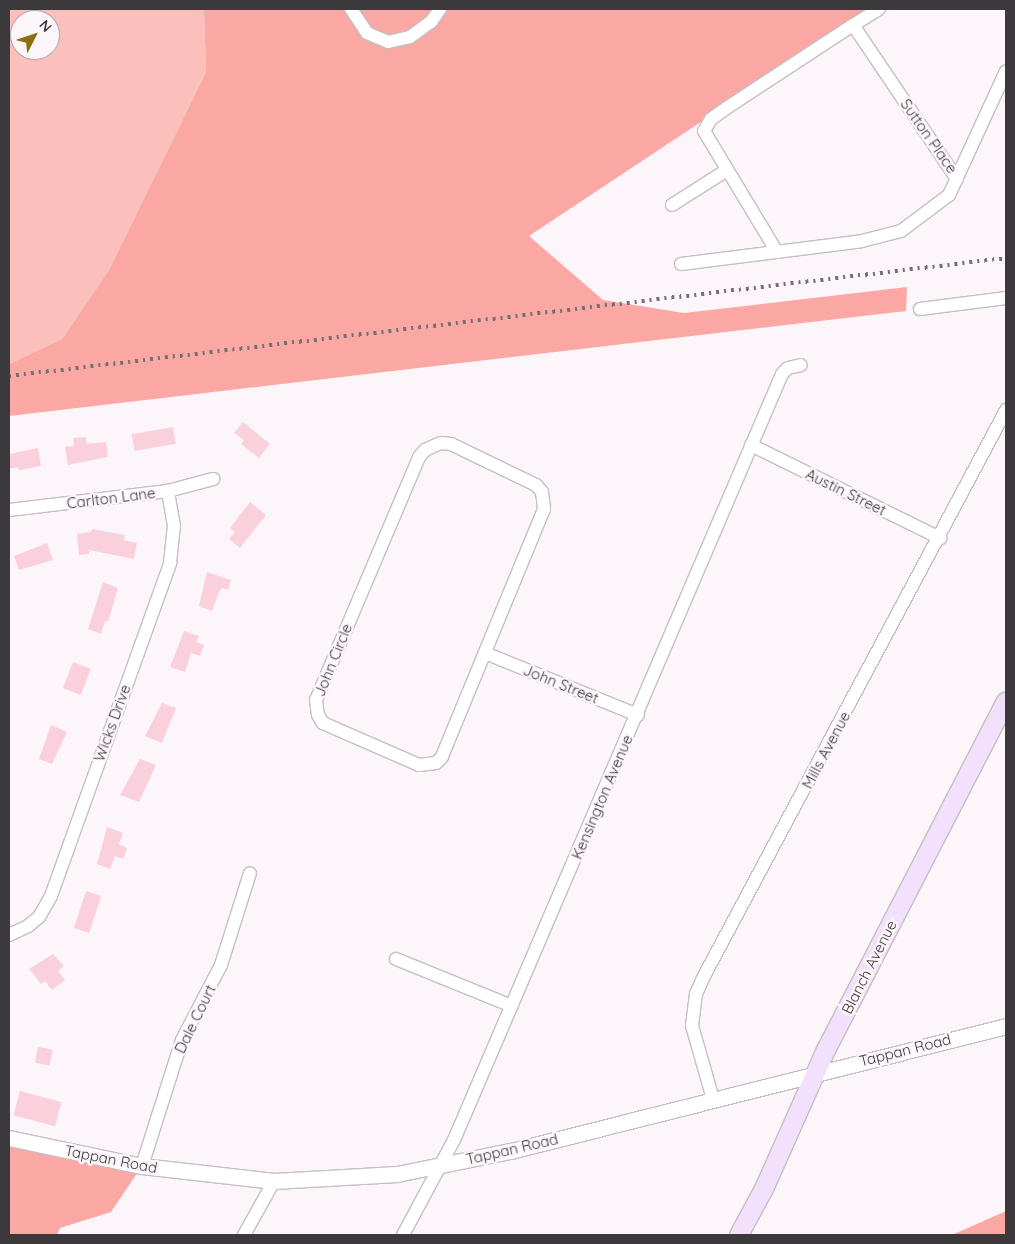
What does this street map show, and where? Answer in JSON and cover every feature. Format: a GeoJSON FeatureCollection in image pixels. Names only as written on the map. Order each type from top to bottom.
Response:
{"type":"FeatureCollection","features":[{"type":"Feature","properties":{"kind":"main road","name":"Blanch Avenue"},"geometry":{"type":"LineString","coordinates":[[739,1235],[764,1189],[816,1072],[1006,702]]}},
{"type":"Feature","properties":{"kind":"street"},"geometry":{"type":"LineString","coordinates":[[351,9],[367,32],[388,42],[410,37],[430,22],[440,9]]}},
{"type":"Feature","properties":{"kind":"street"},"geometry":{"type":"LineString","coordinates":[[777,252],[704,131],[711,119],[879,9]]}},
{"type":"Feature","properties":{"kind":"street","name":"Sutton Place"},"geometry":{"type":"LineString","coordinates":[[853,25],[957,178]]}},
{"type":"Feature","properties":{"kind":"street","name":"Sutton Place"},"geometry":{"type":"LineString","coordinates":[[957,178],[1006,71]]}},
{"type":"Feature","properties":{"kind":"street"},"geometry":{"type":"LineString","coordinates":[[672,205],[728,170]]}},
{"type":"Feature","properties":{"kind":"street"},"geometry":{"type":"LineString","coordinates":[[681,264],[862,241],[901,231],[949,195],[957,178]]}},
{"type":"Feature","properties":{"kind":"street"},"geometry":{"type":"LineString","coordinates":[[920,309],[1006,298]]}},
{"type":"Feature","properties":{"kind":"street","name":"Kensington Avenue"},"geometry":{"type":"LineString","coordinates":[[403,1235],[442,1165],[512,1006],[638,715],[782,374],[788,368],[800,364]]}},
{"type":"Feature","properties":{"kind":"street","name":"Mills Avenue"},"geometry":{"type":"LineString","coordinates":[[712,1099],[694,1042],[692,1010],[696,994],[940,538],[1006,410]]}},
{"type":"Feature","properties":{"kind":"street","name":"John Circle"},"geometry":{"type":"LineString","coordinates":[[450,444],[536,485],[545,501],[544,509],[485,653],[446,750],[436,763],[419,765],[330,727],[318,715],[316,700],[419,457],[433,445],[450,444]]}},
{"type":"Feature","properties":{"kind":"street","name":"Austin Street"},"geometry":{"type":"LineString","coordinates":[[751,445],[940,538]]}},
{"type":"Feature","properties":{"kind":"street","name":"Carlton Lane"},"geometry":{"type":"LineString","coordinates":[[9,510],[168,491],[213,479]]}},
{"type":"Feature","properties":{"kind":"street","name":"Wicks Drive"},"geometry":{"type":"LineString","coordinates":[[9,935],[28,926],[39,917],[51,896],[170,564],[174,526],[168,491]]}},
{"type":"Feature","properties":{"kind":"street","name":"John Street"},"geometry":{"type":"LineString","coordinates":[[485,653],[638,715]]}},
{"type":"Feature","properties":{"kind":"street","name":"Dale Court"},"geometry":{"type":"LineString","coordinates":[[142,1166],[182,1040],[221,965],[250,873]]}},
{"type":"Feature","properties":{"kind":"street"},"geometry":{"type":"LineString","coordinates":[[396,959],[512,1006]]}},
{"type":"Feature","properties":{"kind":"street","name":"Tappan Road"},"geometry":{"type":"LineString","coordinates":[[9,1138],[142,1166],[274,1181],[398,1174],[515,1150],[816,1072],[1006,1026]]}},
{"type":"Feature","properties":{"kind":"street"},"geometry":{"type":"LineString","coordinates":[[244,1235],[274,1181]]}},
{"type":"Feature","properties":{"kind":"shaded area"},"geometry":{"type":"Polygon","coordinates":[[[9,9],[204,9],[206,72],[109,270],[62,339],[9,364],[9,9]]]}},
{"type":"Feature","properties":{"kind":"shaded area"},"geometry":{"type":"Polygon","coordinates":[[[204,9],[871,9],[529,236],[603,300],[684,313],[907,287],[906,311],[9,416],[9,364],[62,339],[109,270],[206,72],[204,9]]]}},
{"type":"Feature","properties":{"kind":"shaded area"},"geometry":{"type":"Polygon","coordinates":[[[9,1138],[142,1166],[111,1212],[60,1228],[57,1235],[9,1235],[9,1138]]]}},
{"type":"Feature","properties":{"kind":"shaded area"},"geometry":{"type":"Polygon","coordinates":[[[1006,1211],[1006,1235],[952,1235],[1006,1211]]]}},
{"type":"Feature","properties":{"kind":"building"},"geometry":{"type":"Polygon","coordinates":[[[243,422],[270,444],[259,458],[241,444],[244,440],[234,433],[243,422]]]}},
{"type":"Feature","properties":{"kind":"building"},"geometry":{"type":"Polygon","coordinates":[[[173,427],[176,444],[135,451],[132,434],[173,427]]]}},
{"type":"Feature","properties":{"kind":"building"},"geometry":{"type":"Polygon","coordinates":[[[86,437],[87,444],[106,442],[108,457],[68,465],[65,447],[74,446],[73,438],[86,437]]]}},
{"type":"Feature","properties":{"kind":"building"},"geometry":{"type":"Polygon","coordinates":[[[38,448],[41,466],[19,470],[18,467],[9,469],[9,454],[38,448]]]}},
{"type":"Feature","properties":{"kind":"building"},"geometry":{"type":"Polygon","coordinates":[[[250,502],[266,515],[240,548],[229,539],[235,532],[230,528],[250,502]]]}},
{"type":"Feature","properties":{"kind":"building"},"geometry":{"type":"Polygon","coordinates":[[[92,529],[125,535],[124,540],[137,543],[134,559],[89,550],[89,554],[79,555],[77,534],[91,532],[92,529]]]}},
{"type":"Feature","properties":{"kind":"building"},"geometry":{"type":"Polygon","coordinates":[[[47,543],[53,560],[19,570],[14,556],[47,543]]]}},
{"type":"Feature","properties":{"kind":"building"},"geometry":{"type":"Polygon","coordinates":[[[207,572],[231,580],[228,590],[222,588],[219,592],[212,611],[199,606],[207,572]]]}},
{"type":"Feature","properties":{"kind":"building"},"geometry":{"type":"Polygon","coordinates":[[[103,582],[118,588],[108,622],[105,621],[101,634],[88,629],[103,582]]]}},
{"type":"Feature","properties":{"kind":"building"},"geometry":{"type":"Polygon","coordinates":[[[184,631],[199,636],[196,642],[204,645],[200,656],[191,653],[185,672],[170,667],[184,631]]]}},
{"type":"Feature","properties":{"kind":"building"},"geometry":{"type":"Polygon","coordinates":[[[73,662],[91,669],[81,695],[63,688],[73,662]]]}},
{"type":"Feature","properties":{"kind":"building"},"geometry":{"type":"Polygon","coordinates":[[[162,703],[176,708],[162,743],[145,736],[162,703]]]}},
{"type":"Feature","properties":{"kind":"building"},"geometry":{"type":"Polygon","coordinates":[[[51,725],[67,732],[52,764],[39,759],[51,725]]]}},
{"type":"Feature","properties":{"kind":"building"},"geometry":{"type":"Polygon","coordinates":[[[140,759],[156,765],[139,802],[120,795],[140,759]]]}},
{"type":"Feature","properties":{"kind":"building"},"geometry":{"type":"Polygon","coordinates":[[[107,827],[123,833],[119,844],[127,848],[123,859],[115,856],[110,869],[97,864],[107,827]]]}},
{"type":"Feature","properties":{"kind":"building"},"geometry":{"type":"Polygon","coordinates":[[[86,891],[101,896],[89,933],[74,928],[86,891]]]}},
{"type":"Feature","properties":{"kind":"building"},"geometry":{"type":"Polygon","coordinates":[[[53,954],[64,966],[58,971],[65,980],[52,990],[45,981],[41,984],[29,969],[53,954]]]}},
{"type":"Feature","properties":{"kind":"building"},"geometry":{"type":"Polygon","coordinates":[[[38,1047],[53,1050],[50,1066],[35,1063],[38,1047]]]}},
{"type":"Feature","properties":{"kind":"building"},"geometry":{"type":"Polygon","coordinates":[[[20,1091],[62,1102],[55,1126],[14,1115],[20,1091]]]}},
{"type":"Feature","properties":{"kind":"railway"},"geometry":{"type":"LineString","coordinates":[[9,376],[1006,258]]}}]}
